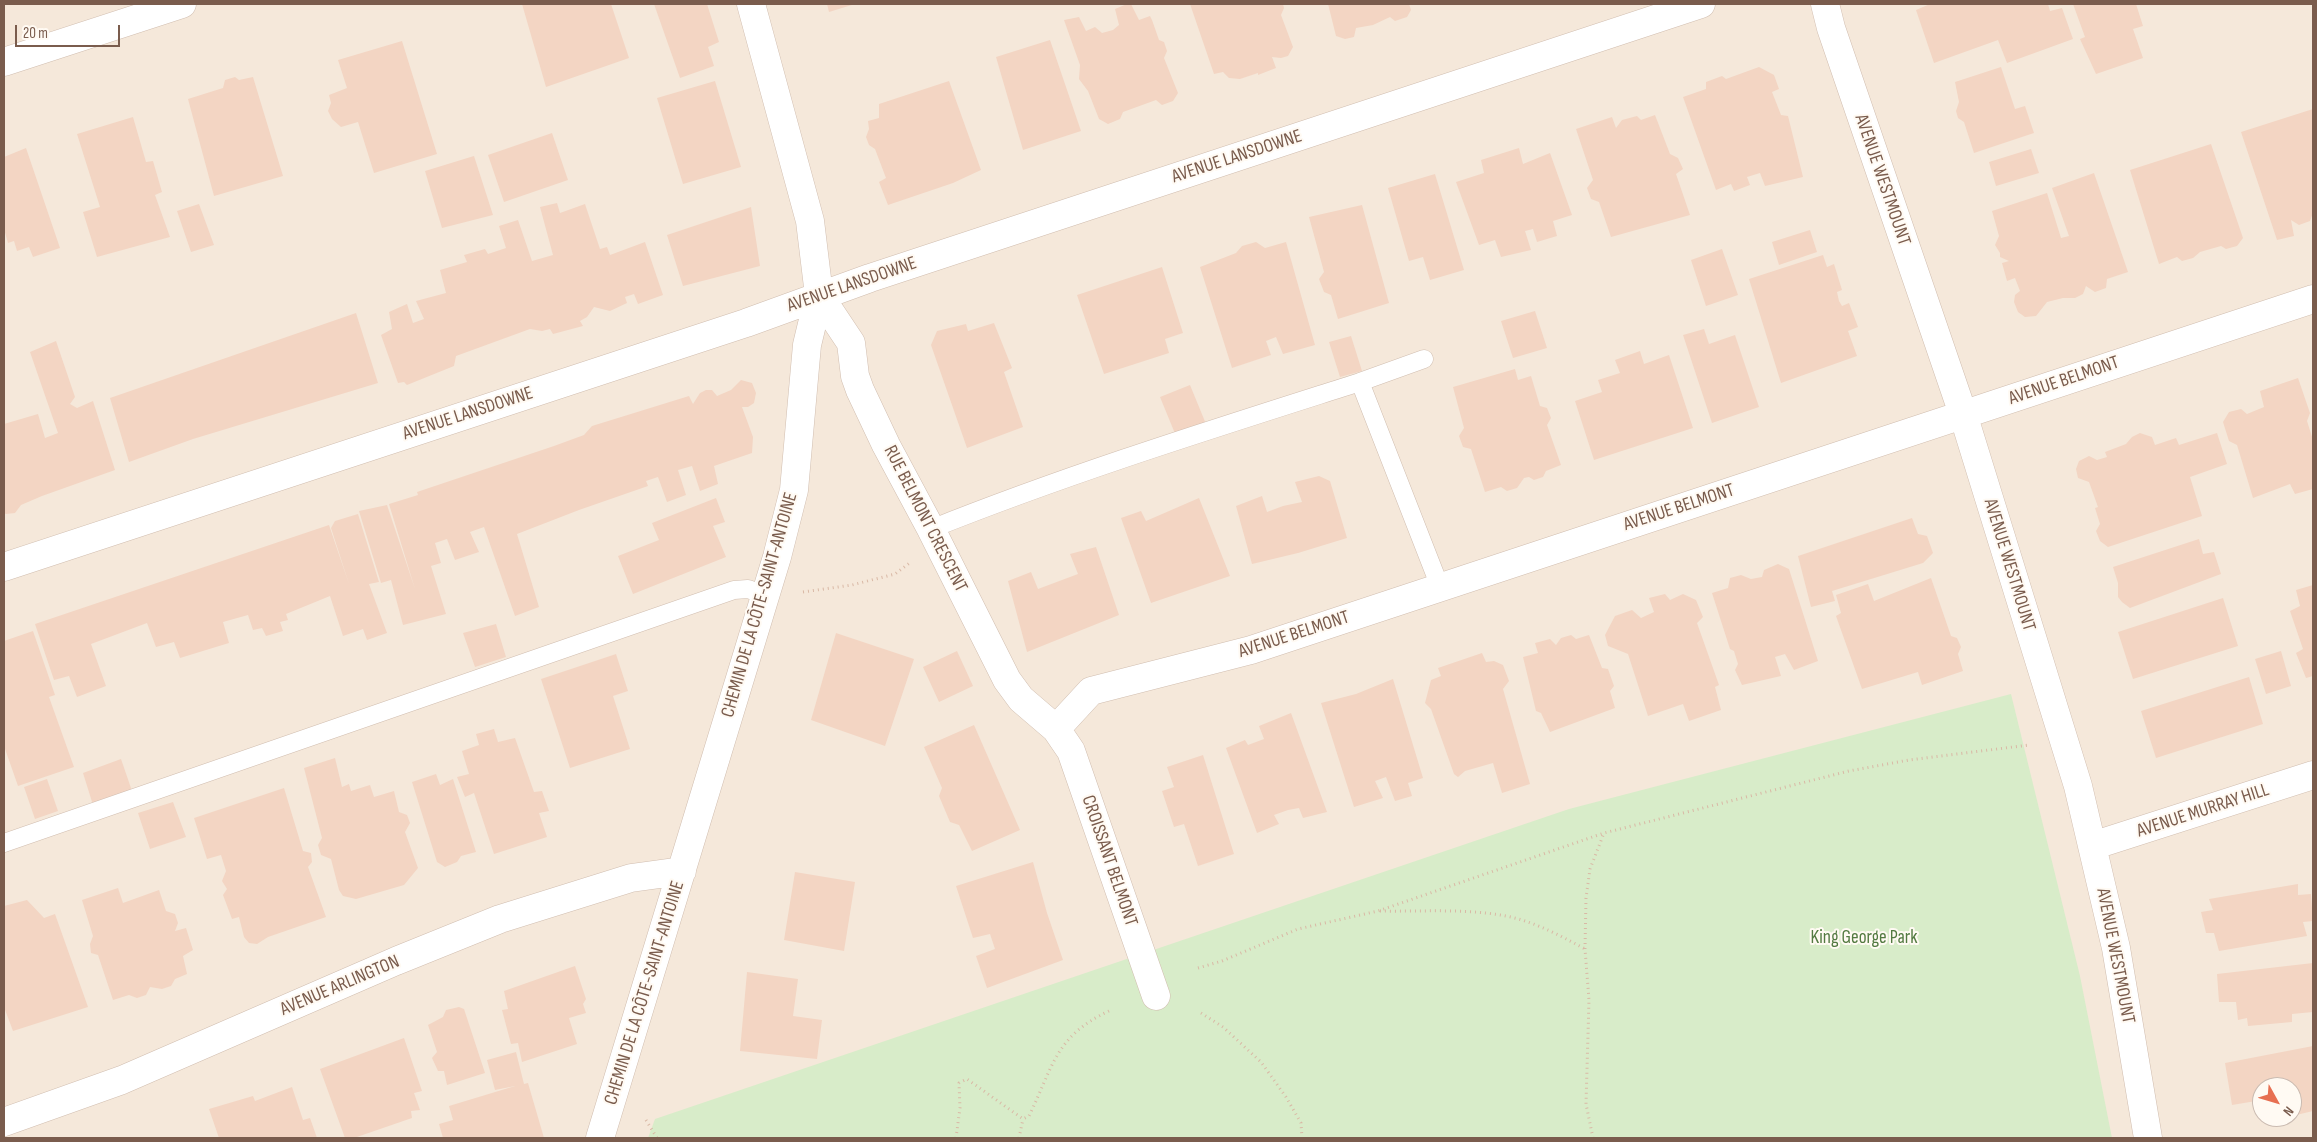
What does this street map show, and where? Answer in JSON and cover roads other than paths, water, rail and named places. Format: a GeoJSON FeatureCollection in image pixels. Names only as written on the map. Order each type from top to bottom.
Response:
{"type":"FeatureCollection","features":[{"type":"Feature","properties":{"kind":"street"},"geometry":{"type":"LineString","coordinates":[[4,62],[182,4]]}},
{"type":"Feature","properties":{"kind":"street","name":"CHEMIN DE LA CÔTE-SAINT-ANTOINE"},"geometry":{"type":"LineString","coordinates":[[600,1138],[777,557],[794,490],[807,345],[819,295],[810,221],[750,4]]}},
{"type":"Feature","properties":{"kind":"street","name":"AVENUE LANSDOWNE"},"geometry":{"type":"LineString","coordinates":[[4,567],[746,322],[819,295],[1701,4]]}},
{"type":"Feature","properties":{"kind":"street","name":"AVENUE WESTMOUNT"},"geometry":{"type":"LineString","coordinates":[[1825,4],[1831,28],[1886,194],[1963,414],[2078,786],[2116,948],[2148,1138]]}},
{"type":"Feature","properties":{"kind":"street","name":"RUE BELMONT CRESCENT"},"geometry":{"type":"LineString","coordinates":[[819,295],[851,343],[855,376],[860,390],[1007,680],[1021,699],[1056,729]]}},
{"type":"Feature","properties":{"kind":"street","name":"AVENUE BELMONT"},"geometry":{"type":"LineString","coordinates":[[1056,729],[1091,691],[1251,650],[2313,299]]}},
{"type":"Feature","properties":{"kind":"street","name":"CROISSANT BELMONT"},"geometry":{"type":"LineString","coordinates":[[1056,729],[1071,751],[1156,996]]}},
{"type":"Feature","properties":{"kind":"street","name":"AVENUE MURRAY HILL"},"geometry":{"type":"LineString","coordinates":[[2092,846],[2313,775]]}},
{"type":"Feature","properties":{"kind":"street","name":"AVENUE ARLINGTON"},"geometry":{"type":"LineString","coordinates":[[4,1122],[122,1080],[396,961],[500,919],[631,878],[682,871]]}},
{"type":"Feature","properties":{"kind":"lane"},"geometry":{"type":"LineString","coordinates":[[931,529],[1163,446],[1360,382],[1424,359]]}},
{"type":"Feature","properties":{"kind":"lane"},"geometry":{"type":"LineString","coordinates":[[1360,382],[1440,587]]}},
{"type":"Feature","properties":{"kind":"lane"},"geometry":{"type":"LineString","coordinates":[[4,843],[734,590],[748,589],[765,595]]}},
{"type":"Feature","properties":{"kind":"park label","name":"King George Park"},"geometry":{"type":"Point","coordinates":[1864,938]}}]}
